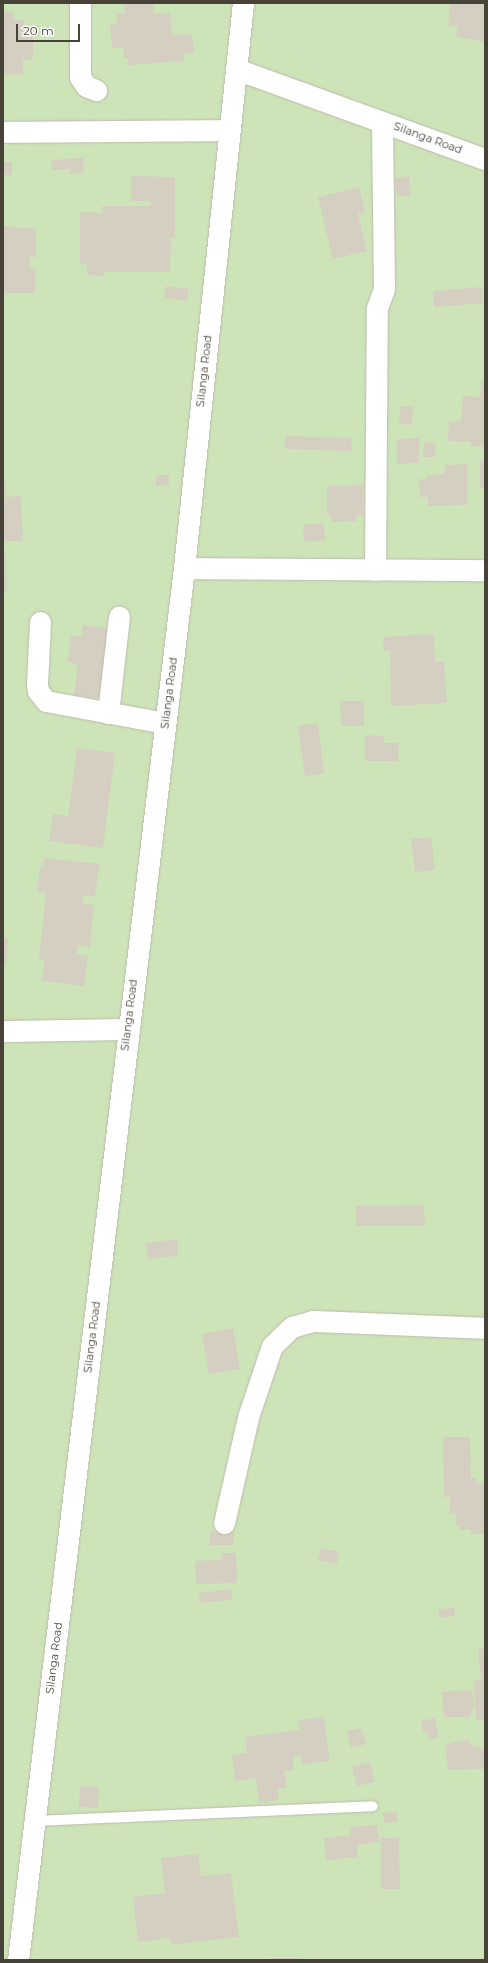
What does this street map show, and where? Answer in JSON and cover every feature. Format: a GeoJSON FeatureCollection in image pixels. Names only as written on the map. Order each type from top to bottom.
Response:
{"type":"FeatureCollection","features":[{"type":"Feature","properties":{"kind":"street"},"geometry":{"type":"LineString","coordinates":[[80,3],[80,77],[86,86],[96,90]]}},
{"type":"Feature","properties":{"kind":"street","name":"Silanga Road"},"geometry":{"type":"LineString","coordinates":[[18,1960],[184,568],[242,3]]}},
{"type":"Feature","properties":{"kind":"street","name":"Silanga Road"},"geometry":{"type":"LineString","coordinates":[[236,69],[485,159]]}},
{"type":"Feature","properties":{"kind":"street"},"geometry":{"type":"LineString","coordinates":[[375,570],[377,308],[384,289],[382,122]]}},
{"type":"Feature","properties":{"kind":"street"},"geometry":{"type":"LineString","coordinates":[[3,132],[228,130]]}},
{"type":"Feature","properties":{"kind":"street"},"geometry":{"type":"LineString","coordinates":[[184,568],[485,570]]}},
{"type":"Feature","properties":{"kind":"street"},"geometry":{"type":"LineString","coordinates":[[108,713],[119,617]]}},
{"type":"Feature","properties":{"kind":"street"},"geometry":{"type":"LineString","coordinates":[[40,622],[37,684],[41,697],[46,701],[165,723]]}},
{"type":"Feature","properties":{"kind":"street"},"geometry":{"type":"LineString","coordinates":[[3,1031],[128,1029]]}},
{"type":"Feature","properties":{"kind":"street"},"geometry":{"type":"LineString","coordinates":[[224,1523],[248,1417],[272,1346],[292,1327],[313,1321],[485,1328]]}},
{"type":"Feature","properties":{"kind":"lane"},"geometry":{"type":"LineString","coordinates":[[34,1821],[373,1806]]}},
{"type":"Feature","properties":{"kind":"green space"},"geometry":{"type":"Polygon","coordinates":[[[3,3],[485,3],[485,1960],[3,1960],[3,3]]]}},
{"type":"Feature","properties":{"kind":"building"},"geometry":{"type":"Polygon","coordinates":[[[124,3],[153,3],[154,14],[170,13],[172,35],[192,34],[194,53],[184,54],[184,61],[128,65],[128,58],[124,58],[123,47],[112,48],[110,24],[117,23],[116,14],[125,13],[124,3]]]}},
{"type":"Feature","properties":{"kind":"building"},"geometry":{"type":"Polygon","coordinates":[[[450,3],[485,3],[485,42],[456,37],[458,27],[448,26],[450,3]]]}},
{"type":"Feature","properties":{"kind":"building"},"geometry":{"type":"Polygon","coordinates":[[[3,11],[13,11],[14,20],[24,20],[24,30],[33,31],[33,59],[23,60],[23,74],[3,75],[3,11]]]}},
{"type":"Feature","properties":{"kind":"building"},"geometry":{"type":"Polygon","coordinates":[[[83,158],[84,173],[69,174],[69,169],[52,170],[51,160],[83,158]]]}},
{"type":"Feature","properties":{"kind":"building"},"geometry":{"type":"Polygon","coordinates":[[[3,162],[12,162],[12,175],[3,175],[3,162]]]}},
{"type":"Feature","properties":{"kind":"building"},"geometry":{"type":"Polygon","coordinates":[[[131,176],[175,177],[175,238],[171,238],[170,272],[104,272],[104,276],[87,275],[87,264],[80,264],[80,212],[103,213],[102,206],[151,206],[151,201],[131,201],[131,176]]]}},
{"type":"Feature","properties":{"kind":"building"},"geometry":{"type":"Polygon","coordinates":[[[409,176],[411,195],[397,197],[395,178],[409,176]]]}},
{"type":"Feature","properties":{"kind":"building"},"geometry":{"type":"Polygon","coordinates":[[[359,187],[365,212],[358,214],[367,251],[333,259],[318,197],[359,187]]]}},
{"type":"Feature","properties":{"kind":"building"},"geometry":{"type":"Polygon","coordinates":[[[3,226],[36,229],[36,257],[30,257],[30,269],[35,269],[35,293],[3,293],[3,226]]]}},
{"type":"Feature","properties":{"kind":"building"},"geometry":{"type":"Polygon","coordinates":[[[166,286],[189,289],[187,301],[164,298],[166,286]]]}},
{"type":"Feature","properties":{"kind":"building"},"geometry":{"type":"Polygon","coordinates":[[[482,287],[483,303],[434,307],[433,291],[482,287]]]}},
{"type":"Feature","properties":{"kind":"building"},"geometry":{"type":"Polygon","coordinates":[[[481,381],[485,381],[485,447],[471,446],[471,442],[448,441],[449,421],[461,421],[463,396],[480,397],[481,381]]]}},
{"type":"Feature","properties":{"kind":"building"},"geometry":{"type":"Polygon","coordinates":[[[400,406],[413,407],[412,425],[399,424],[400,406]]]}},
{"type":"Feature","properties":{"kind":"building"},"geometry":{"type":"Polygon","coordinates":[[[285,436],[352,438],[351,451],[285,449],[285,436]]]}},
{"type":"Feature","properties":{"kind":"building"},"geometry":{"type":"Polygon","coordinates":[[[419,438],[419,463],[397,464],[397,439],[419,438]]]}},
{"type":"Feature","properties":{"kind":"building"},"geometry":{"type":"Polygon","coordinates":[[[424,442],[436,443],[435,457],[423,457],[424,442]]]}},
{"type":"Feature","properties":{"kind":"building"},"geometry":{"type":"Polygon","coordinates":[[[480,460],[485,460],[485,488],[480,488],[480,460]]]}},
{"type":"Feature","properties":{"kind":"building"},"geometry":{"type":"Polygon","coordinates":[[[467,464],[467,505],[428,506],[428,497],[420,497],[419,479],[427,479],[427,475],[445,474],[445,465],[467,464]]]}},
{"type":"Feature","properties":{"kind":"building"},"geometry":{"type":"Polygon","coordinates":[[[156,475],[169,475],[169,485],[156,486],[156,475]]]}},
{"type":"Feature","properties":{"kind":"building"},"geometry":{"type":"Polygon","coordinates":[[[3,479],[5,479],[6,497],[21,496],[23,541],[3,541],[3,479]]]}},
{"type":"Feature","properties":{"kind":"building"},"geometry":{"type":"Polygon","coordinates":[[[363,485],[363,515],[356,515],[357,521],[331,522],[331,515],[327,515],[327,486],[363,485]]]}},
{"type":"Feature","properties":{"kind":"building"},"geometry":{"type":"Polygon","coordinates":[[[324,523],[325,540],[304,542],[303,525],[324,523]]]}},
{"type":"Feature","properties":{"kind":"building"},"geometry":{"type":"Polygon","coordinates":[[[3,551],[5,551],[7,593],[3,593],[3,551]]]}},
{"type":"Feature","properties":{"kind":"building"},"geometry":{"type":"Polygon","coordinates":[[[83,625],[117,629],[108,699],[74,695],[78,664],[68,662],[71,635],[81,636],[83,625]]]}},
{"type":"Feature","properties":{"kind":"building"},"geometry":{"type":"Polygon","coordinates":[[[434,634],[435,662],[444,662],[447,703],[391,706],[390,651],[384,651],[383,637],[434,634]]]}},
{"type":"Feature","properties":{"kind":"building"},"geometry":{"type":"Polygon","coordinates":[[[340,701],[364,701],[364,726],[341,726],[340,701]]]}},
{"type":"Feature","properties":{"kind":"building"},"geometry":{"type":"Polygon","coordinates":[[[318,723],[324,774],[305,776],[298,726],[318,723]]]}},
{"type":"Feature","properties":{"kind":"building"},"geometry":{"type":"Polygon","coordinates":[[[365,735],[384,736],[384,743],[399,743],[398,761],[365,761],[365,735]]]}},
{"type":"Feature","properties":{"kind":"building"},"geometry":{"type":"Polygon","coordinates":[[[77,748],[115,753],[103,848],[49,841],[53,814],[68,816],[77,748]]]}},
{"type":"Feature","properties":{"kind":"building"},"geometry":{"type":"Polygon","coordinates":[[[431,837],[435,870],[415,872],[411,839],[431,837]]]}},
{"type":"Feature","properties":{"kind":"building"},"geometry":{"type":"Polygon","coordinates":[[[44,858],[99,864],[95,897],[83,895],[82,904],[94,905],[90,947],[77,945],[77,954],[88,956],[84,986],[42,981],[44,960],[39,960],[46,893],[37,892],[40,867],[43,867],[44,858]]]}},
{"type":"Feature","properties":{"kind":"building"},"geometry":{"type":"Polygon","coordinates":[[[3,936],[8,938],[6,965],[3,965],[3,936]]]}},
{"type":"Feature","properties":{"kind":"building"},"geometry":{"type":"Polygon","coordinates":[[[424,1205],[425,1226],[356,1226],[356,1206],[424,1205]]]}},
{"type":"Feature","properties":{"kind":"building"},"geometry":{"type":"Polygon","coordinates":[[[177,1239],[178,1256],[148,1259],[146,1243],[177,1239]]]}},
{"type":"Feature","properties":{"kind":"building"},"geometry":{"type":"Polygon","coordinates":[[[233,1328],[240,1369],[209,1374],[202,1334],[233,1328]]]}},
{"type":"Feature","properties":{"kind":"building"},"geometry":{"type":"Polygon","coordinates":[[[443,1437],[470,1437],[471,1478],[476,1478],[476,1484],[485,1483],[485,1534],[471,1534],[471,1530],[459,1530],[459,1526],[456,1526],[456,1513],[450,1514],[450,1497],[444,1497],[443,1437]]]}},
{"type":"Feature","properties":{"kind":"building"},"geometry":{"type":"Polygon","coordinates":[[[234,1531],[234,1545],[210,1545],[210,1532],[234,1531]]]}},
{"type":"Feature","properties":{"kind":"building"},"geometry":{"type":"Polygon","coordinates":[[[321,1548],[339,1552],[337,1564],[318,1560],[321,1548]]]}},
{"type":"Feature","properties":{"kind":"building"},"geometry":{"type":"Polygon","coordinates":[[[221,1553],[236,1553],[237,1583],[196,1584],[195,1561],[222,1560],[221,1553]]]}},
{"type":"Feature","properties":{"kind":"building"},"geometry":{"type":"Polygon","coordinates":[[[231,1589],[232,1600],[200,1603],[199,1593],[231,1589]]]}},
{"type":"Feature","properties":{"kind":"building"},"geometry":{"type":"Polygon","coordinates":[[[454,1608],[455,1616],[439,1618],[438,1609],[454,1608]]]}},
{"type":"Feature","properties":{"kind":"building"},"geometry":{"type":"Polygon","coordinates":[[[485,1648],[485,1721],[476,1719],[474,1681],[481,1680],[478,1649],[485,1648]]]}},
{"type":"Feature","properties":{"kind":"building"},"geometry":{"type":"Polygon","coordinates":[[[471,1690],[475,1703],[470,1717],[444,1717],[442,1692],[471,1690]]]}},
{"type":"Feature","properties":{"kind":"building"},"geometry":{"type":"Polygon","coordinates":[[[324,1717],[330,1761],[302,1764],[301,1756],[293,1757],[294,1770],[284,1771],[287,1787],[277,1789],[279,1800],[259,1803],[256,1778],[235,1781],[232,1755],[247,1753],[245,1737],[299,1730],[298,1720],[324,1717]]]}},
{"type":"Feature","properties":{"kind":"building"},"geometry":{"type":"Polygon","coordinates":[[[435,1718],[439,1738],[429,1740],[428,1731],[423,1732],[421,1721],[435,1718]]]}},
{"type":"Feature","properties":{"kind":"building"},"geometry":{"type":"Polygon","coordinates":[[[361,1728],[366,1744],[351,1748],[347,1731],[361,1728]]]}},
{"type":"Feature","properties":{"kind":"building"},"geometry":{"type":"Polygon","coordinates":[[[467,1739],[472,1746],[485,1749],[485,1769],[448,1770],[445,1745],[467,1739]]]}},
{"type":"Feature","properties":{"kind":"building"},"geometry":{"type":"Polygon","coordinates":[[[370,1762],[375,1782],[357,1786],[352,1766],[370,1762]]]}},
{"type":"Feature","properties":{"kind":"building"},"geometry":{"type":"Polygon","coordinates":[[[80,1786],[99,1787],[98,1808],[79,1807],[80,1786]]]}},
{"type":"Feature","properties":{"kind":"building"},"geometry":{"type":"Polygon","coordinates":[[[397,1812],[398,1822],[384,1823],[383,1813],[397,1812]]]}},
{"type":"Feature","properties":{"kind":"building"},"geometry":{"type":"Polygon","coordinates":[[[377,1825],[379,1842],[357,1845],[358,1857],[326,1860],[324,1838],[351,1835],[350,1827],[377,1825]]]}},
{"type":"Feature","properties":{"kind":"building"},"geometry":{"type":"Polygon","coordinates":[[[381,1838],[399,1838],[400,1889],[381,1889],[381,1838]]]}},
{"type":"Feature","properties":{"kind":"building"},"geometry":{"type":"Polygon","coordinates":[[[198,1854],[201,1876],[231,1873],[239,1937],[171,1945],[170,1938],[138,1942],[133,1897],[165,1893],[161,1858],[198,1854]]]}},
{"type":"Feature","properties":{"kind":"building"},"geometry":{"type":"Polygon","coordinates":[[[270,1958],[300,1958],[300,1960],[270,1960],[270,1958]]]}}]}
